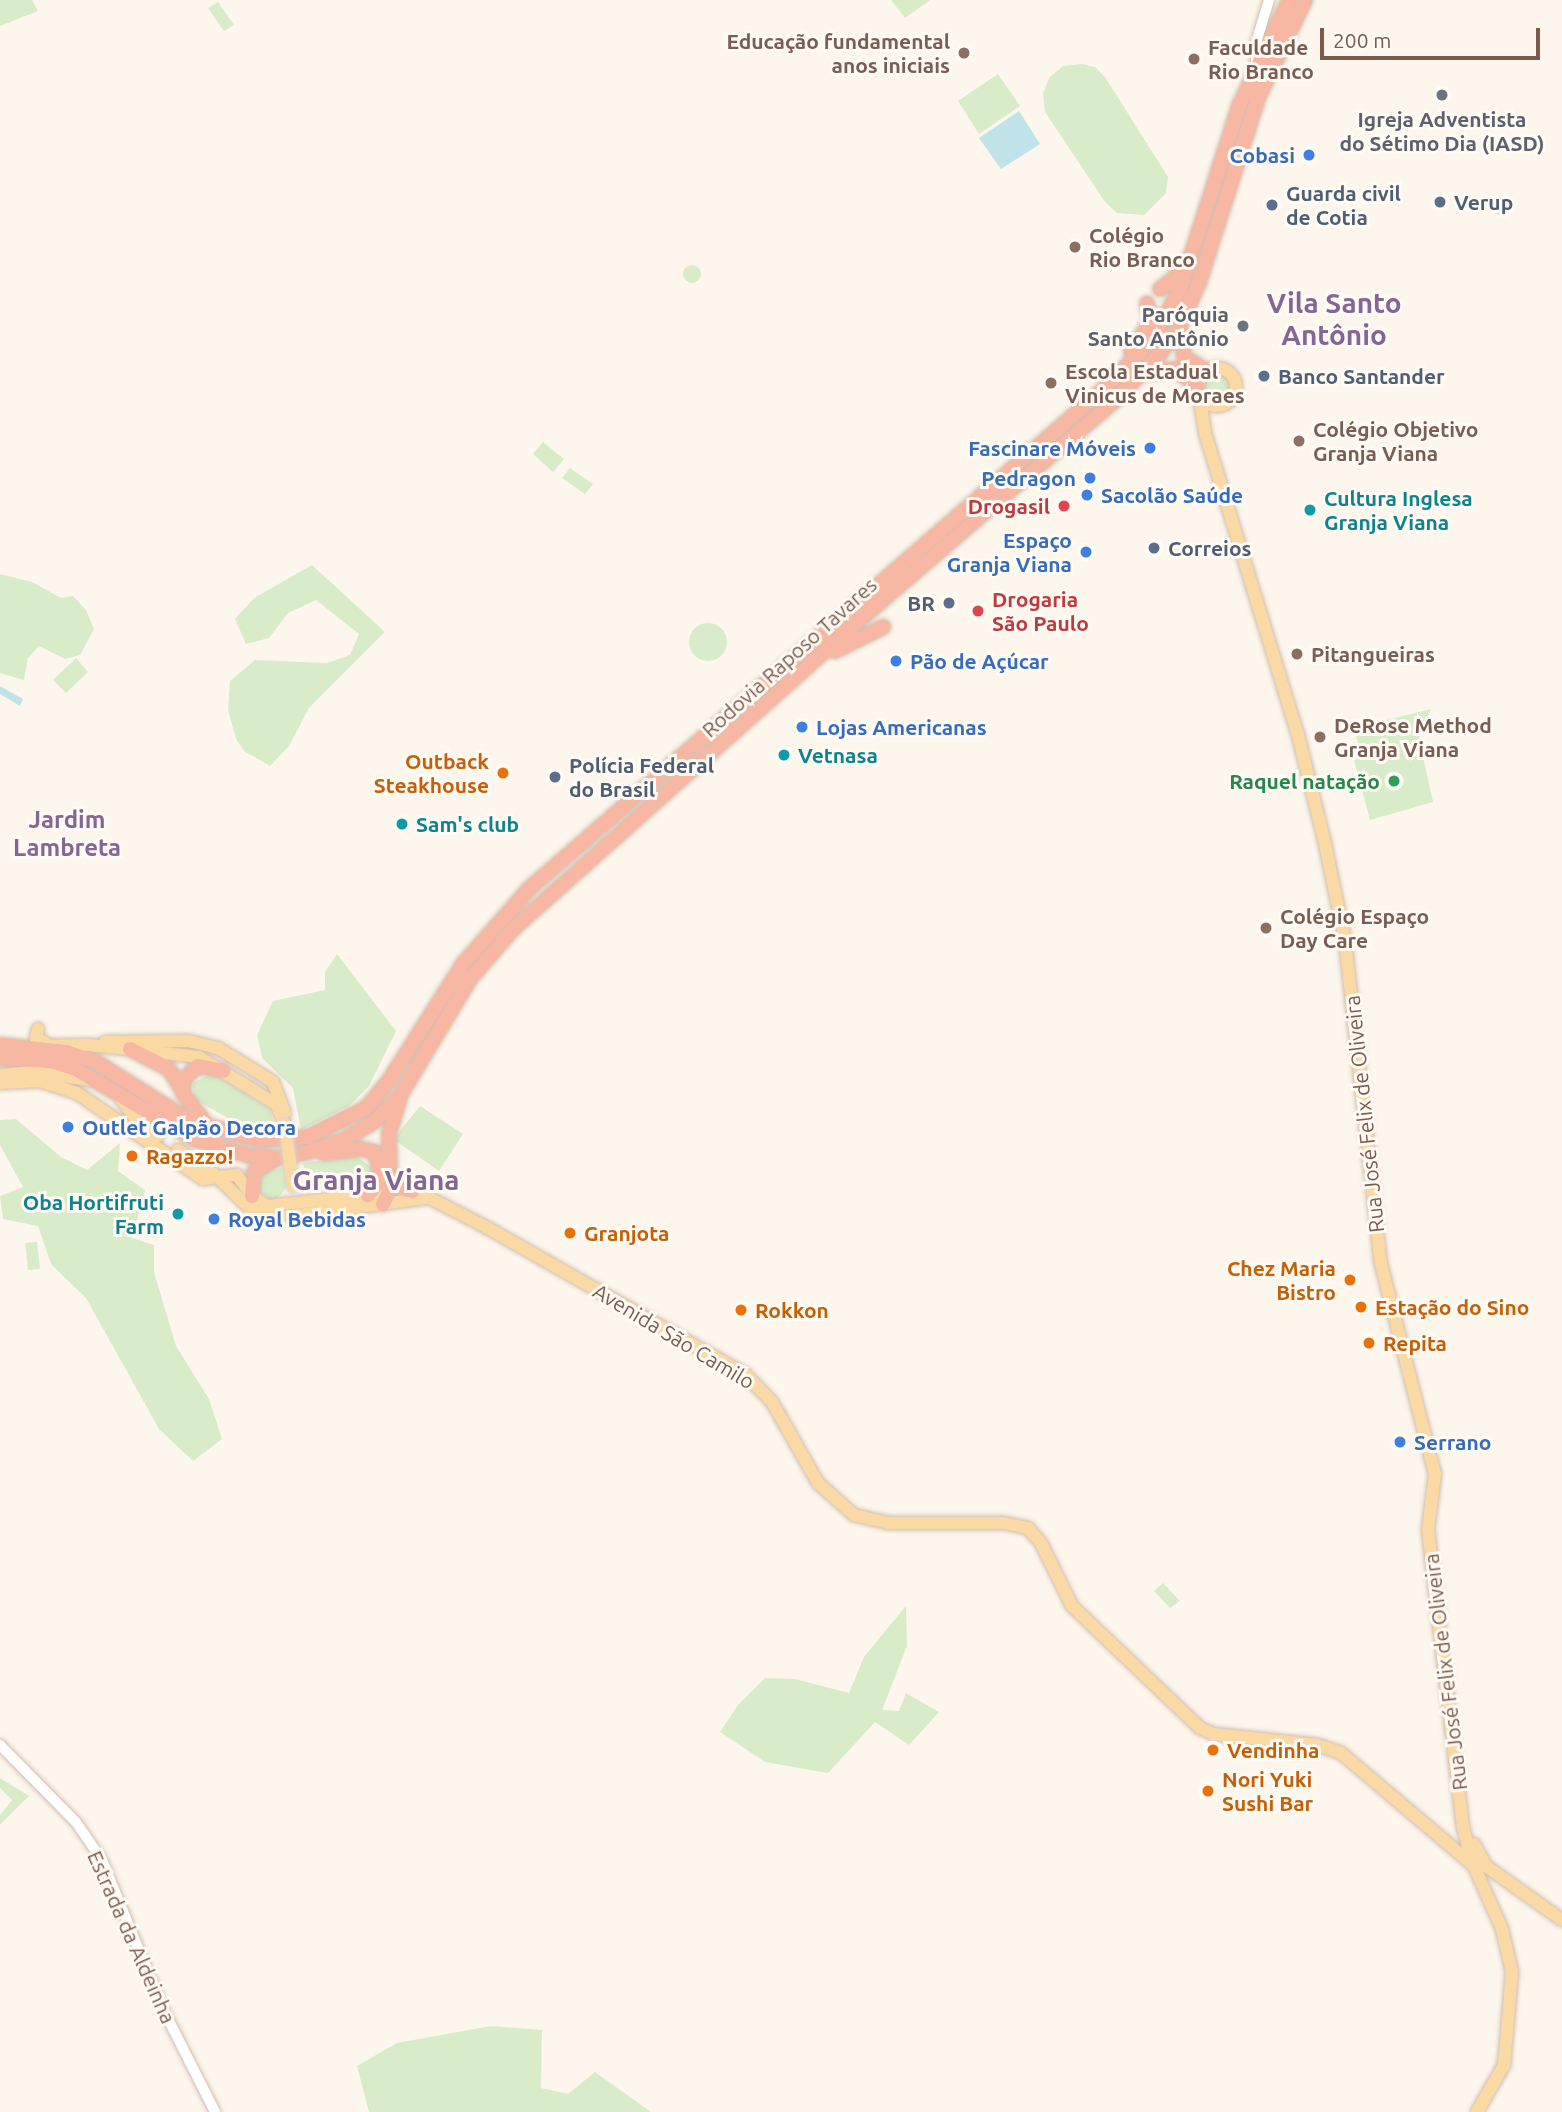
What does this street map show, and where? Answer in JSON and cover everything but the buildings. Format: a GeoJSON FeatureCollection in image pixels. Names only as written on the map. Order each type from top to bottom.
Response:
{"type":"FeatureCollection","features":[{"type":"Feature","properties":{"kind":"highway","name":"Rodovia Raposo Tavares"},"geometry":{"type":"LineString","coordinates":[[0,1045],[30,1046],[96,1062],[211,1130],[259,1140],[291,1141],[328,1130],[366,1108],[390,1079],[463,964],[530,888],[1105,388],[1162,325],[1180,290],[1256,64],[1289,0]]}},
{"type":"Feature","properties":{"kind":"highway","name":"Rodovia Raposo Tavares"},"geometry":{"type":"LineString","coordinates":[[0,1058],[51,1061],[103,1084],[194,1139],[250,1156],[278,1158],[308,1152],[359,1132],[401,1094],[470,979],[514,928],[1142,373],[1180,326],[1199,283],[1258,98],[1306,0]]}},
{"type":"Feature","properties":{"kind":"highway"},"geometry":{"type":"LineString","coordinates":[[1160,289],[1174,279],[1198,233]]}},
{"type":"Feature","properties":{"kind":"highway"},"geometry":{"type":"LineString","coordinates":[[1105,388],[1149,327],[1147,303]]}},
{"type":"Feature","properties":{"kind":"highway"},"geometry":{"type":"LineString","coordinates":[[1180,326],[1184,357],[1206,372]]}},
{"type":"Feature","properties":{"kind":"highway"},"geometry":{"type":"LineString","coordinates":[[1142,373],[1168,367],[1198,391]]}},
{"type":"Feature","properties":{"kind":"highway"},"geometry":{"type":"LineString","coordinates":[[816,661],[883,627]]}},
{"type":"Feature","properties":{"kind":"highway"},"geometry":{"type":"LineString","coordinates":[[130,1049],[169,1069],[192,1110],[211,1130]]}},
{"type":"Feature","properties":{"kind":"highway"},"geometry":{"type":"LineString","coordinates":[[181,1088],[189,1072],[198,1066],[224,1071]]}},
{"type":"Feature","properties":{"kind":"highway"},"geometry":{"type":"LineString","coordinates":[[401,1094],[388,1146],[388,1194],[412,1191]]}},
{"type":"Feature","properties":{"kind":"highway"},"geometry":{"type":"LineString","coordinates":[[308,1152],[361,1149],[374,1152],[381,1179],[368,1195]]}},
{"type":"Feature","properties":{"kind":"highway"},"geometry":{"type":"LineString","coordinates":[[252,1196],[254,1172],[278,1158]]}},
{"type":"Feature","properties":{"kind":"main road"},"geometry":{"type":"LineString","coordinates":[[1205,433],[1217,406],[1233,397],[1234,380],[1221,369],[1206,372],[1198,391],[1206,403],[1217,406]]}},
{"type":"Feature","properties":{"kind":"main road","name":"Rua José Felix de Oliveira"},"geometry":{"type":"LineString","coordinates":[[1198,391],[1205,433],[1298,736],[1345,940],[1379,1250],[1435,1474],[1428,1530],[1461,1805],[1471,1856],[1502,1929],[1511,1972],[1504,2065],[1477,2112]]}},
{"type":"Feature","properties":{"kind":"main road"},"geometry":{"type":"LineString","coordinates":[[38,1029],[36,1038],[46,1043]]}},
{"type":"Feature","properties":{"kind":"main road"},"geometry":{"type":"LineString","coordinates":[[90,1045],[142,1039],[189,1041],[218,1048],[272,1082],[283,1100],[298,1193],[308,1209],[329,1212]]}},
{"type":"Feature","properties":{"kind":"main road"},"geometry":{"type":"LineString","coordinates":[[30,1046],[46,1043],[90,1045],[199,1057],[276,1104],[285,1123]]}},
{"type":"Feature","properties":{"kind":"main road"},"geometry":{"type":"LineString","coordinates":[[0,1075],[51,1073],[103,1084]]}},
{"type":"Feature","properties":{"kind":"main road"},"geometry":{"type":"LineString","coordinates":[[0,1083],[40,1081],[78,1093],[209,1177],[237,1175],[252,1196],[267,1206],[278,1206],[298,1193],[388,1194],[427,1198]]}},
{"type":"Feature","properties":{"kind":"main road"},"geometry":{"type":"LineString","coordinates":[[118,1093],[149,1130],[245,1205],[263,1215],[288,1217],[329,1212],[388,1194]]}},
{"type":"Feature","properties":{"kind":"main road","name":"Avenida São Camilo"},"geometry":{"type":"LineString","coordinates":[[412,1191],[582,1280],[746,1375],[772,1402],[818,1483],[854,1515],[889,1523],[1004,1522],[1028,1528],[1041,1543],[1072,1606],[1200,1728],[1213,1734],[1317,1745],[1341,1753],[1413,1818],[1562,1920]]}},
{"type":"Feature","properties":{"kind":"street"},"geometry":{"type":"LineString","coordinates":[[1256,64],[1256,43],[1269,0]]}},
{"type":"Feature","properties":{"kind":"street","name":"Estrada da Aldeinha"},"geometry":{"type":"LineString","coordinates":[[0,1745],[76,1822],[102,1860],[170,2025],[210,2094],[215,2112]]}},
{"type":"Feature","properties":{"kind":"green space"},"geometry":{"type":"Polygon","coordinates":[[[0,0],[32,0],[38,11],[0,26],[0,0]]]}},
{"type":"Feature","properties":{"kind":"green space"},"geometry":{"type":"Polygon","coordinates":[[[891,0],[930,0],[905,18],[891,0]]]}},
{"type":"Feature","properties":{"kind":"green space"},"geometry":{"type":"Polygon","coordinates":[[[218,2],[234,25],[224,31],[208,8],[218,2]]]}},
{"type":"Feature","properties":{"kind":"green space"},"geometry":{"type":"Polygon","coordinates":[[[1082,64],[1095,67],[1105,77],[1168,177],[1166,193],[1144,215],[1117,213],[1105,202],[1045,112],[1043,94],[1049,78],[1063,66],[1082,64]]]}},
{"type":"Feature","properties":{"kind":"green space"},"geometry":{"type":"Polygon","coordinates":[[[998,74],[1020,106],[979,134],[958,101],[998,74]]]}},
{"type":"Feature","properties":{"kind":"green space"},"geometry":{"type":"Polygon","coordinates":[[[1498,198],[1506,198],[1511,207],[1509,214],[1498,216],[1493,211],[1493,203],[1498,198]]]}},
{"type":"Feature","properties":{"kind":"green space"},"geometry":{"type":"Polygon","coordinates":[[[692,265],[698,268],[701,274],[698,280],[692,283],[686,280],[683,274],[686,268],[692,265]]]}},
{"type":"Feature","properties":{"kind":"green space"},"geometry":{"type":"Polygon","coordinates":[[[1219,370],[1230,375],[1235,386],[1230,397],[1219,402],[1208,397],[1203,386],[1208,375],[1219,370]]]}},
{"type":"Feature","properties":{"kind":"green space"},"geometry":{"type":"Polygon","coordinates":[[[543,442],[564,459],[553,472],[533,454],[543,442]]]}},
{"type":"Feature","properties":{"kind":"green space"},"geometry":{"type":"Polygon","coordinates":[[[570,468],[593,484],[585,494],[562,478],[570,468]]]}},
{"type":"Feature","properties":{"kind":"green space"},"geometry":{"type":"Polygon","coordinates":[[[312,565],[385,632],[309,708],[289,746],[270,766],[244,751],[236,739],[228,710],[230,681],[255,660],[327,663],[350,655],[359,634],[316,600],[288,613],[269,638],[246,644],[235,619],[254,598],[312,565]]]}},
{"type":"Feature","properties":{"kind":"green space"},"geometry":{"type":"Polygon","coordinates":[[[0,574],[32,582],[61,598],[73,596],[86,610],[94,629],[80,655],[65,659],[39,646],[28,658],[24,680],[0,673],[0,574]]]}},
{"type":"Feature","properties":{"kind":"green space"},"geometry":{"type":"Polygon","coordinates":[[[708,623],[722,628],[727,642],[722,656],[708,661],[694,656],[689,642],[694,628],[708,623]]]}},
{"type":"Feature","properties":{"kind":"green space"},"geometry":{"type":"Polygon","coordinates":[[[76,658],[88,672],[66,693],[53,680],[76,658]]]}},
{"type":"Feature","properties":{"kind":"green space","name":"Raquel natação"},"geometry":{"type":"Polygon","coordinates":[[[1431,709],[1419,738],[1433,802],[1370,820],[1353,756],[1361,753],[1354,728],[1431,709]]]}},
{"type":"Feature","properties":{"kind":"green space"},"geometry":{"type":"Polygon","coordinates":[[[337,954],[396,1031],[369,1086],[349,1106],[301,1130],[293,1088],[262,1058],[257,1035],[273,1001],[325,990],[325,972],[337,954]]]}},
{"type":"Feature","properties":{"kind":"green space"},"geometry":{"type":"Polygon","coordinates":[[[212,1073],[270,1109],[275,1128],[228,1118],[194,1099],[193,1083],[212,1073]]]}},
{"type":"Feature","properties":{"kind":"green space"},"geometry":{"type":"Polygon","coordinates":[[[420,1106],[463,1134],[439,1171],[393,1139],[420,1106]]]}},
{"type":"Feature","properties":{"kind":"green space"},"geometry":{"type":"Polygon","coordinates":[[[16,1119],[61,1157],[87,1170],[120,1143],[118,1171],[145,1190],[132,1238],[154,1245],[154,1272],[176,1346],[209,1399],[222,1439],[193,1461],[159,1429],[86,1298],[51,1264],[38,1226],[3,1219],[0,1196],[23,1187],[0,1145],[0,1120],[16,1119]]]}},
{"type":"Feature","properties":{"kind":"green space"},"geometry":{"type":"Polygon","coordinates":[[[356,1156],[374,1169],[373,1180],[322,1189],[306,1179],[303,1163],[356,1156]]]}},
{"type":"Feature","properties":{"kind":"green space"},"geometry":{"type":"Polygon","coordinates":[[[285,1167],[287,1187],[279,1197],[272,1200],[257,1190],[255,1181],[264,1172],[285,1167]]]}},
{"type":"Feature","properties":{"kind":"green space"},"geometry":{"type":"Polygon","coordinates":[[[37,1242],[40,1269],[28,1270],[25,1243],[37,1242]]]}},
{"type":"Feature","properties":{"kind":"green space"},"geometry":{"type":"Polygon","coordinates":[[[1163,1583],[1180,1601],[1170,1608],[1154,1591],[1163,1583]]]}},
{"type":"Feature","properties":{"kind":"green space"},"geometry":{"type":"Polygon","coordinates":[[[906,1606],[907,1646],[882,1710],[899,1711],[906,1693],[939,1712],[909,1745],[875,1722],[828,1773],[765,1762],[720,1732],[738,1705],[765,1678],[795,1679],[849,1693],[864,1657],[906,1606]]]}},
{"type":"Feature","properties":{"kind":"green space"},"geometry":{"type":"Polygon","coordinates":[[[0,1778],[29,1796],[0,1825],[0,1815],[12,1800],[0,1788],[0,1778]]]}},
{"type":"Feature","properties":{"kind":"green space"},"geometry":{"type":"Polygon","coordinates":[[[491,2026],[542,2030],[541,2088],[568,2094],[595,2072],[651,2112],[369,2112],[357,2066],[397,2043],[491,2026]]]}},
{"type":"Feature","properties":{"kind":"water"},"geometry":{"type":"Polygon","coordinates":[[[1019,111],[1040,144],[1001,169],[979,138],[1019,111]]]}},
{"type":"Feature","properties":{"kind":"water"},"geometry":{"type":"Polygon","coordinates":[[[0,686],[23,699],[20,706],[0,694],[0,686]]]}},
{"type":"Feature","properties":{"kind":"place","name":"Educação fundamental anos iniciais"},"geometry":{"type":"Point","coordinates":[964,53]}},
{"type":"Feature","properties":{"kind":"place","name":"Faculdade Rio Branco"},"geometry":{"type":"Point","coordinates":[1194,59]}},
{"type":"Feature","properties":{"kind":"place","name":"Igreja Adventista do Sétimo Dia (IASD)"},"geometry":{"type":"Point","coordinates":[1442,95]}},
{"type":"Feature","properties":{"kind":"place","name":"Cobasi"},"geometry":{"type":"Point","coordinates":[1309,155]}},
{"type":"Feature","properties":{"kind":"place","name":"Verup"},"geometry":{"type":"Point","coordinates":[1440,202]}},
{"type":"Feature","properties":{"kind":"place","name":"Guarda civil de Cotia"},"geometry":{"type":"Point","coordinates":[1272,205]}},
{"type":"Feature","properties":{"kind":"place","name":"Colégio Rio Branco"},"geometry":{"type":"Point","coordinates":[1075,247]}},
{"type":"Feature","properties":{"kind":"place","name":"Paróquia Santo Antônio"},"geometry":{"type":"Point","coordinates":[1243,326]}},
{"type":"Feature","properties":{"kind":"place","name":"Banco Santander"},"geometry":{"type":"Point","coordinates":[1264,376]}},
{"type":"Feature","properties":{"kind":"place","name":"Escola Estadual Vinicus de Moraes"},"geometry":{"type":"Point","coordinates":[1051,383]}},
{"type":"Feature","properties":{"kind":"place","name":"Colégio Objetivo Granja Viana"},"geometry":{"type":"Point","coordinates":[1299,441]}},
{"type":"Feature","properties":{"kind":"place","name":"Fascinare Móveis"},"geometry":{"type":"Point","coordinates":[1150,448]}},
{"type":"Feature","properties":{"kind":"place","name":"Pedragon"},"geometry":{"type":"Point","coordinates":[1090,478]}},
{"type":"Feature","properties":{"kind":"place","name":"Sacolão Saúde"},"geometry":{"type":"Point","coordinates":[1087,495]}},
{"type":"Feature","properties":{"kind":"place","name":"Drogasil"},"geometry":{"type":"Point","coordinates":[1064,506]}},
{"type":"Feature","properties":{"kind":"place","name":"Cultura Inglesa Granja Viana"},"geometry":{"type":"Point","coordinates":[1310,510]}},
{"type":"Feature","properties":{"kind":"place","name":"Correios"},"geometry":{"type":"Point","coordinates":[1154,548]}},
{"type":"Feature","properties":{"kind":"place","name":"Espaço Granja Viana"},"geometry":{"type":"Point","coordinates":[1086,552]}},
{"type":"Feature","properties":{"kind":"place","name":"BR"},"geometry":{"type":"Point","coordinates":[949,603]}},
{"type":"Feature","properties":{"kind":"place","name":"Drogaria São Paulo"},"geometry":{"type":"Point","coordinates":[978,611]}},
{"type":"Feature","properties":{"kind":"place","name":"Pitangueiras"},"geometry":{"type":"Point","coordinates":[1297,654]}},
{"type":"Feature","properties":{"kind":"place","name":"Pão de Açúcar"},"geometry":{"type":"Point","coordinates":[896,661]}},
{"type":"Feature","properties":{"kind":"place","name":"Lojas Americanas"},"geometry":{"type":"Point","coordinates":[802,727]}},
{"type":"Feature","properties":{"kind":"place","name":"DeRose Method Granja Viana"},"geometry":{"type":"Point","coordinates":[1320,737]}},
{"type":"Feature","properties":{"kind":"place","name":"Vetnasa"},"geometry":{"type":"Point","coordinates":[784,755]}},
{"type":"Feature","properties":{"kind":"place","name":"Outback Steakhouse"},"geometry":{"type":"Point","coordinates":[503,773]}},
{"type":"Feature","properties":{"kind":"place","name":"Polícia Federal do Brasil"},"geometry":{"type":"Point","coordinates":[555,777]}},
{"type":"Feature","properties":{"kind":"place","name":"Raquel natação"},"geometry":{"type":"Point","coordinates":[1394,781]}},
{"type":"Feature","properties":{"kind":"place","name":"Sam's club"},"geometry":{"type":"Point","coordinates":[402,824]}},
{"type":"Feature","properties":{"kind":"place","name":"Colégio Espaço Day Care"},"geometry":{"type":"Point","coordinates":[1266,928]}},
{"type":"Feature","properties":{"kind":"place","name":"Outlet Galpão Decora"},"geometry":{"type":"Point","coordinates":[68,1127]}},
{"type":"Feature","properties":{"kind":"place","name":"Ragazzo!"},"geometry":{"type":"Point","coordinates":[132,1156]}},
{"type":"Feature","properties":{"kind":"place","name":"Oba Hortifruti Farm"},"geometry":{"type":"Point","coordinates":[178,1214]}},
{"type":"Feature","properties":{"kind":"place","name":"Royal Bebidas"},"geometry":{"type":"Point","coordinates":[214,1219]}},
{"type":"Feature","properties":{"kind":"place","name":"Granjota"},"geometry":{"type":"Point","coordinates":[570,1233]}},
{"type":"Feature","properties":{"kind":"place","name":"Chez Maria Bistro"},"geometry":{"type":"Point","coordinates":[1350,1280]}},
{"type":"Feature","properties":{"kind":"place","name":"Estação do Sino"},"geometry":{"type":"Point","coordinates":[1361,1307]}},
{"type":"Feature","properties":{"kind":"place","name":"Rokkon"},"geometry":{"type":"Point","coordinates":[741,1310]}},
{"type":"Feature","properties":{"kind":"place","name":"Repita"},"geometry":{"type":"Point","coordinates":[1369,1343]}},
{"type":"Feature","properties":{"kind":"place","name":"Serrano"},"geometry":{"type":"Point","coordinates":[1400,1442]}},
{"type":"Feature","properties":{"kind":"place","name":"Vendinha"},"geometry":{"type":"Point","coordinates":[1213,1750]}},
{"type":"Feature","properties":{"kind":"place","name":"Nori Yuki Sushi Bar"},"geometry":{"type":"Point","coordinates":[1208,1791]}},
{"type":"Feature","properties":{"kind":"district","name":"Vila Santo Antônio"},"geometry":{"type":"Point","coordinates":[1334,319]}},
{"type":"Feature","properties":{"kind":"district","name":"Jardim Lambreta"},"geometry":{"type":"Point","coordinates":[67,834]}},
{"type":"Feature","properties":{"kind":"district","name":"Granja Viana"},"geometry":{"type":"Point","coordinates":[376,1180]}}]}
